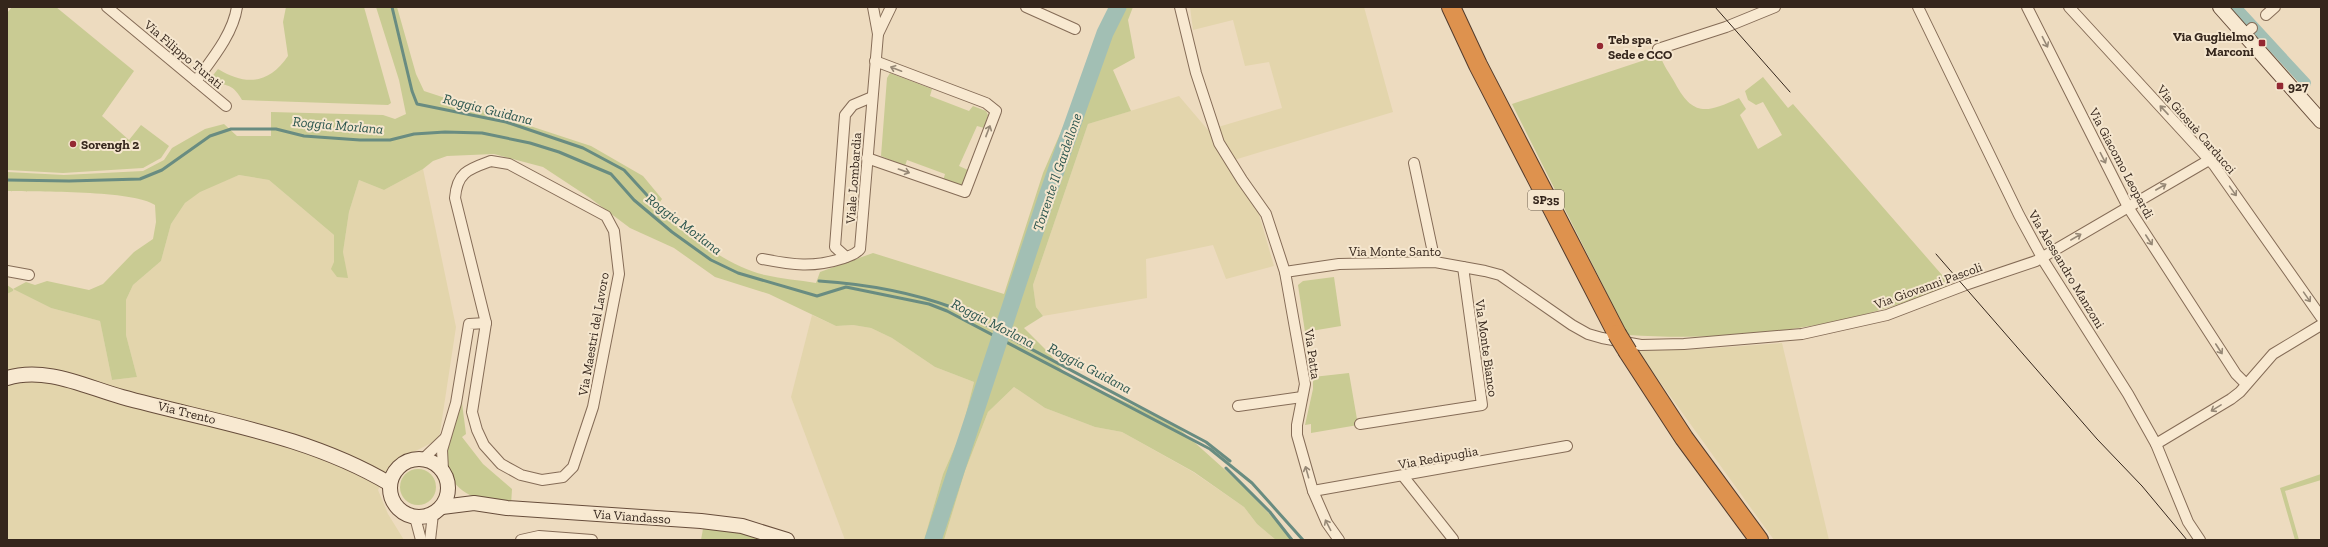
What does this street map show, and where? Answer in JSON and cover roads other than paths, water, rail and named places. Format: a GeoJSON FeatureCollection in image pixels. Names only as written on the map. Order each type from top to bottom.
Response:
{"type":"FeatureCollection","features":[{"type":"Feature","properties":{"kind":"highway","name":"SP35"},"geometry":{"type":"LineString","coordinates":[[1447,7],[1624,343],[1684,438],[1759,540]]}},
{"type":"Feature","properties":{"kind":"highway"},"geometry":{"type":"LineString","coordinates":[[1451,7],[1478,65]]}},
{"type":"Feature","properties":{"kind":"street","name":"Via Filippo Turati"},"geometry":{"type":"LineString","coordinates":[[107,7],[226,106]]}},
{"type":"Feature","properties":{"kind":"street"},"geometry":{"type":"LineString","coordinates":[[196,81],[210,62],[235,18],[238,7]]}},
{"type":"Feature","properties":{"kind":"street","name":"Viale Lombardia"},"geometry":{"type":"LineString","coordinates":[[762,259],[796,265],[819,265],[856,254],[862,244],[867,158],[878,34],[873,7]]}},
{"type":"Feature","properties":{"kind":"street"},"geometry":{"type":"LineString","coordinates":[[878,34],[891,7]]}},
{"type":"Feature","properties":{"kind":"street"},"geometry":{"type":"LineString","coordinates":[[1026,7],[1075,29]]}},
{"type":"Feature","properties":{"kind":"street","name":"Via Patta"},"geometry":{"type":"LineString","coordinates":[[1180,7],[1196,73],[1220,143],[1242,180],[1266,214],[1285,272],[1302,359],[1305,384],[1297,435],[1313,491],[1327,523],[1339,540]]}},
{"type":"Feature","properties":{"kind":"street"},"geometry":{"type":"LineString","coordinates":[[1658,49],[1726,27],[1775,7]]}},
{"type":"Feature","properties":{"kind":"street","name":"Via Alessandro Manzoni"},"geometry":{"type":"LineString","coordinates":[[1918,7],[2019,215],[2042,257],[2128,394],[2156,444],[2188,522],[2200,540]]}},
{"type":"Feature","properties":{"kind":"street","name":"Via Giacomo Leopardi"},"geometry":{"type":"LineString","coordinates":[[2027,7],[2128,207],[2236,374],[2246,384]]}},
{"type":"Feature","properties":{"kind":"street","name":"Via Giosuè Carducci"},"geometry":{"type":"LineString","coordinates":[[2070,7],[2209,160],[2321,317]]}},
{"type":"Feature","properties":{"kind":"street"},"geometry":{"type":"LineString","coordinates":[[2220,7],[2249,31],[2321,121]]}},
{"type":"Feature","properties":{"kind":"street"},"geometry":{"type":"LineString","coordinates":[[2266,15],[2275,7]]}},
{"type":"Feature","properties":{"kind":"street"},"geometry":{"type":"LineString","coordinates":[[867,158],[965,192],[996,111],[986,103],[875,61]]}},
{"type":"Feature","properties":{"kind":"street"},"geometry":{"type":"LineString","coordinates":[[846,257],[835,247],[845,115],[853,105],[872,97]]}},
{"type":"Feature","properties":{"kind":"street","name":"Via Giovanni Pascoli"},"geometry":{"type":"LineString","coordinates":[[1624,343],[1651,346],[1802,334],[1887,316],[1968,284],[2036,261],[2209,160]]}},
{"type":"Feature","properties":{"kind":"street","name":"Via Maestri del Lavoro"},"geometry":{"type":"LineString","coordinates":[[491,161],[509,164],[606,216],[614,231],[619,274],[597,392],[579,452],[573,467],[563,477],[542,480],[521,476],[501,464],[482,440],[472,412],[486,323],[455,198],[456,184],[464,172],[491,161]]}},
{"type":"Feature","properties":{"kind":"street"},"geometry":{"type":"LineString","coordinates":[[1414,163],[1435,262]]}},
{"type":"Feature","properties":{"kind":"street","name":"Via Monte Santo"},"geometry":{"type":"LineString","coordinates":[[1285,272],[1338,264],[1435,262],[1463,267],[1500,275],[1572,325],[1588,334],[1624,343]]}},
{"type":"Feature","properties":{"kind":"street","name":"Via Monte Bianco"},"geometry":{"type":"LineString","coordinates":[[1360,424],[1482,405],[1463,267]]}},
{"type":"Feature","properties":{"kind":"street"},"geometry":{"type":"LineString","coordinates":[[7,271],[29,275]]}},
{"type":"Feature","properties":{"kind":"street"},"geometry":{"type":"LineString","coordinates":[[430,540],[437,511],[446,500],[448,485],[441,458],[461,380],[469,324],[486,323]]}},
{"type":"Feature","properties":{"kind":"street"},"geometry":{"type":"LineString","coordinates":[[2156,444],[2232,399],[2273,354],[2321,325]]}},
{"type":"Feature","properties":{"kind":"street","name":"Via Trento"},"geometry":{"type":"LineString","coordinates":[[7,378],[40,375],[70,380],[121,396],[283,437],[362,468],[390,484]]}},
{"type":"Feature","properties":{"kind":"street"},"geometry":{"type":"LineString","coordinates":[[1238,406],[1302,397]]}},
{"type":"Feature","properties":{"kind":"street"},"geometry":{"type":"LineString","coordinates":[[423,459],[446,437]]}},
{"type":"Feature","properties":{"kind":"street","name":"Via Redipuglia"},"geometry":{"type":"LineString","coordinates":[[1313,491],[1567,446]]}},
{"type":"Feature","properties":{"kind":"street"},"geometry":{"type":"LineString","coordinates":[[437,511],[415,517],[403,512],[393,502],[390,484],[396,470],[408,461],[423,459],[430,461],[443,470]]}},
{"type":"Feature","properties":{"kind":"street","name":"Via Trento"},"geometry":{"type":"LineString","coordinates":[[362,468],[385,468],[401,465]]}},
{"type":"Feature","properties":{"kind":"street"},"geometry":{"type":"LineString","coordinates":[[1403,476],[1454,539]]}},
{"type":"Feature","properties":{"kind":"street","name":"Via Viandasso"},"geometry":{"type":"LineString","coordinates":[[448,485],[474,503]]}},
{"type":"Feature","properties":{"kind":"street","name":"Via Viandasso"},"geometry":{"type":"LineString","coordinates":[[437,511],[474,503],[507,508],[742,526],[787,540]]}},
{"type":"Feature","properties":{"kind":"street"},"geometry":{"type":"LineString","coordinates":[[415,517],[421,540]]}},
{"type":"Feature","properties":{"kind":"street"},"geometry":{"type":"LineString","coordinates":[[521,540],[539,536],[592,540]]}},
{"type":"Feature","properties":{"kind":"waterway","name":"Roggia Guidana"},"geometry":{"type":"LineString","coordinates":[[392,7],[412,91],[417,104],[506,122],[583,148],[624,170],[656,205]]}},
{"type":"Feature","properties":{"kind":"waterway","name":"Torrente Il Gardellone"},"geometry":{"type":"LineString","coordinates":[[933,540],[1046,199],[1105,33],[1118,7]]}},
{"type":"Feature","properties":{"kind":"waterway"},"geometry":{"type":"LineString","coordinates":[[2236,7],[2306,83]]}},
{"type":"Feature","properties":{"kind":"waterway","name":"Roggia Morlana"},"geometry":{"type":"LineString","coordinates":[[7,180],[69,181],[140,179],[162,170],[210,136],[231,129],[276,129],[304,136],[360,140],[390,140],[414,134],[445,132],[482,133],[530,143],[559,152],[611,174],[634,200],[672,232],[711,260],[738,273],[817,296],[846,287],[929,304],[947,311],[1210,449],[1252,483],[1303,540]]}},
{"type":"Feature","properties":{"kind":"waterway","name":"Roggia Guidana"},"geometry":{"type":"LineString","coordinates":[[819,281],[853,284],[905,293],[954,308],[1206,442],[1230,461]]}},
{"type":"Feature","properties":{"kind":"waterway","name":"Roggia Guidana"},"geometry":{"type":"LineString","coordinates":[[1226,468],[1270,512],[1292,540]]}},
{"type":"Feature","properties":{"kind":"tram line"},"geometry":{"type":"LineString","coordinates":[[1715,7],[1790,92]]}},
{"type":"Feature","properties":{"kind":"tram line"},"geometry":{"type":"LineString","coordinates":[[1936,254],[2097,439],[2142,486],[2187,540]]}},
{"type":"Feature","properties":{"kind":"place","name":"Via Guglielmo Marconi"},"geometry":{"type":"Point","coordinates":[2262,43]}},
{"type":"Feature","properties":{"kind":"place","name":"Teb spa - Sede e CCO"},"geometry":{"type":"Point","coordinates":[1600,46]}},
{"type":"Feature","properties":{"kind":"place","name":"927"},"geometry":{"type":"Point","coordinates":[2280,86]}},
{"type":"Feature","properties":{"kind":"place","name":"Sorengh 2"},"geometry":{"type":"Point","coordinates":[73,144]}}]}
